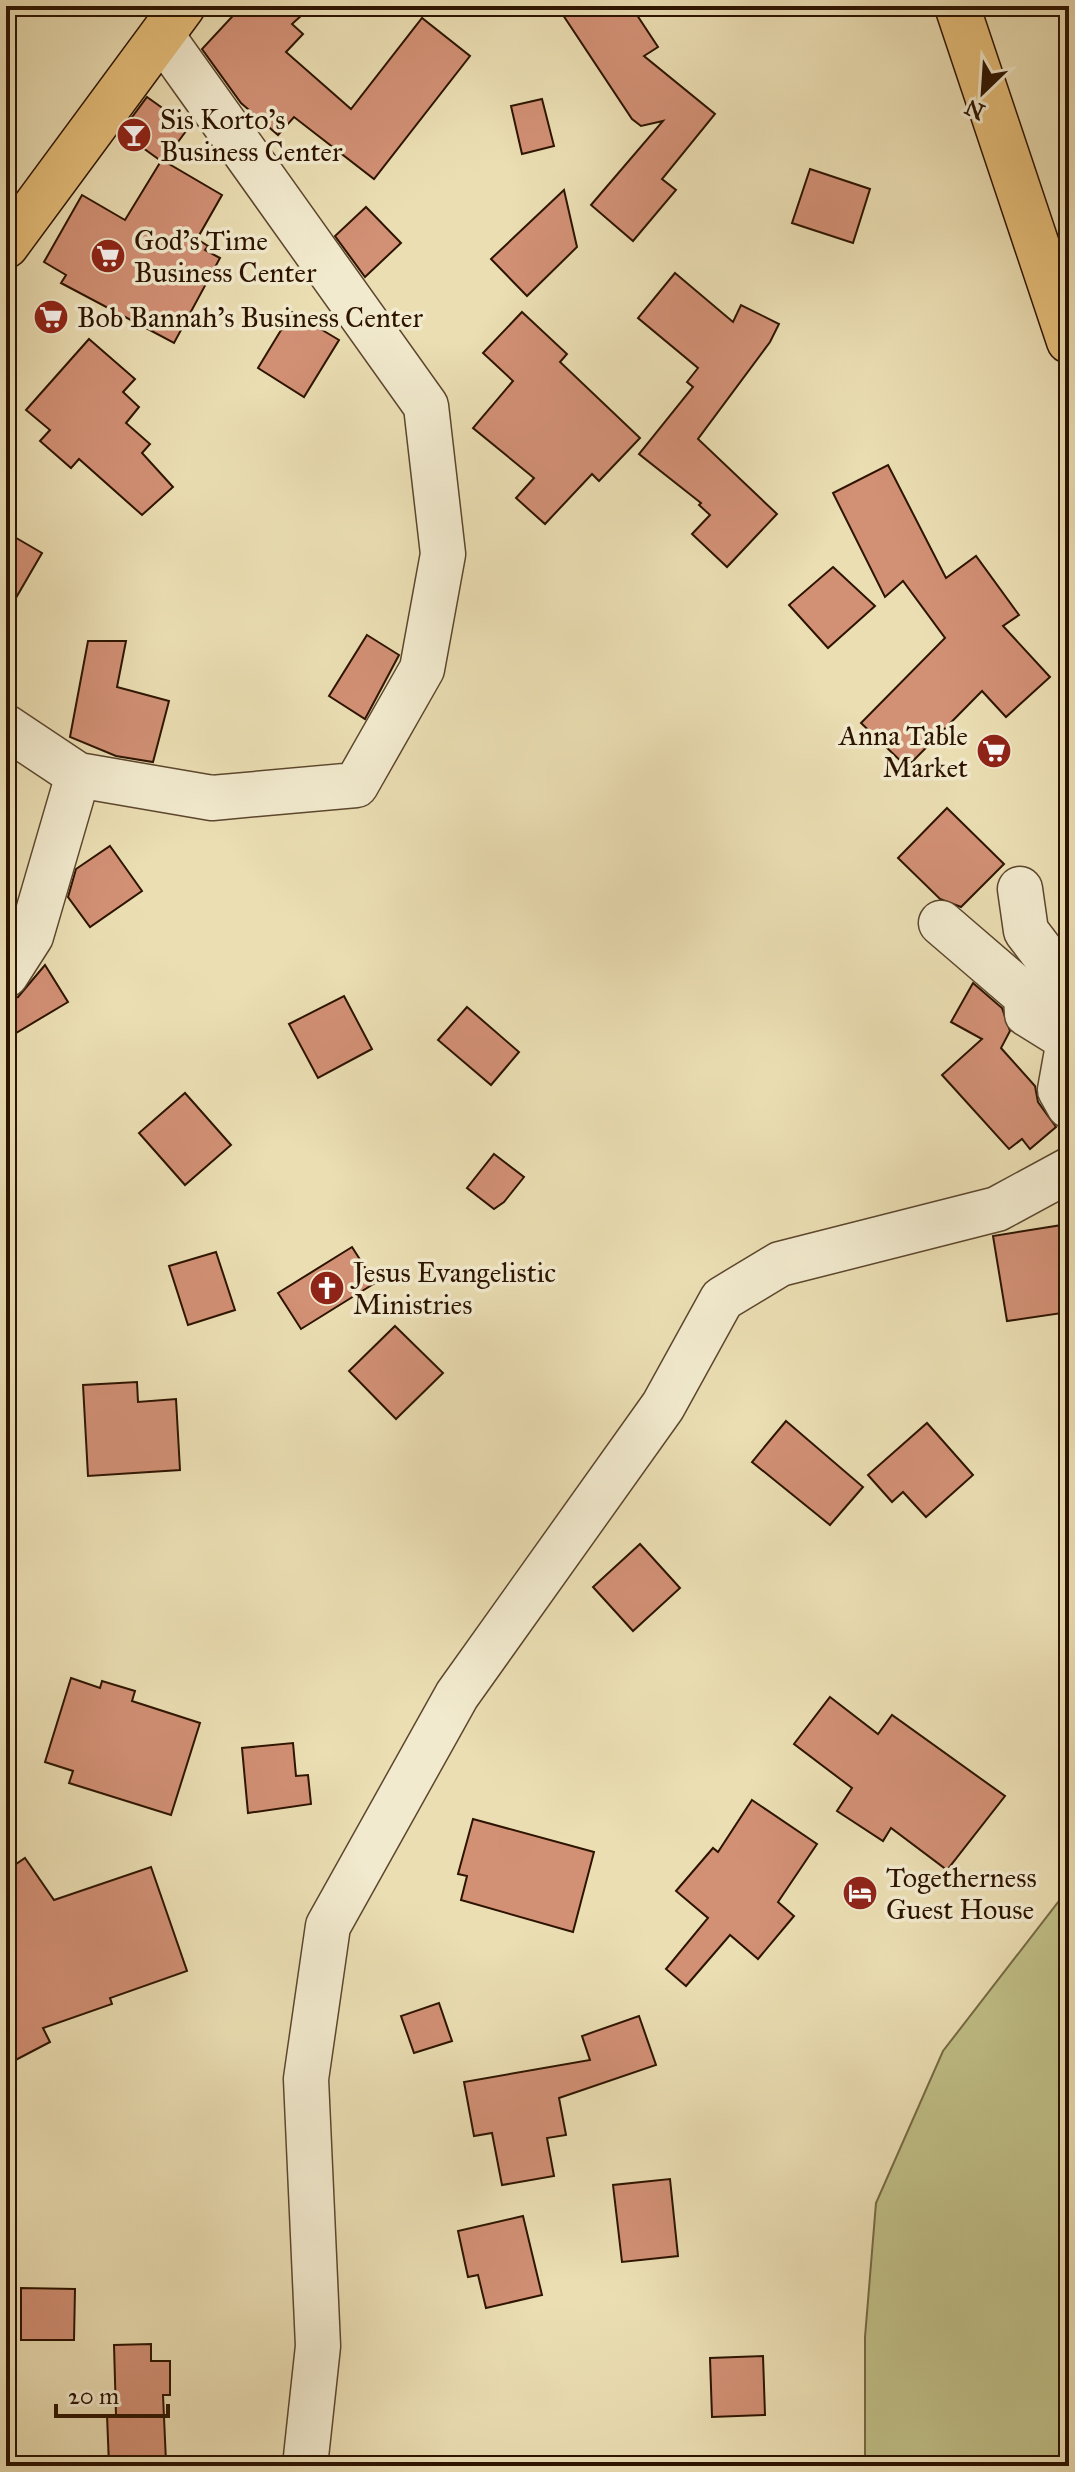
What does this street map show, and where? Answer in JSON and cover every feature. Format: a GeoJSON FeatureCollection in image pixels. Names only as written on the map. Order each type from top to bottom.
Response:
{"type":"FeatureCollection","features":[{"type":"Feature","properties":{"kind":"main road"},"geometry":{"type":"LineString","coordinates":[[957,6],[1069,341]]}},
{"type":"Feature","properties":{"kind":"main road"},"geometry":{"type":"LineString","coordinates":[[6,246],[172,21]]}},
{"type":"Feature","properties":{"kind":"street"},"geometry":{"type":"LineString","coordinates":[[6,727],[78,775],[212,798],[356,785],[422,669],[443,554],[426,406],[172,21]]}},
{"type":"Feature","properties":{"kind":"street"},"geometry":{"type":"LineString","coordinates":[[6,975],[31,936],[78,775]]}},
{"type":"Feature","properties":{"kind":"street"},"geometry":{"type":"LineString","coordinates":[[1020,889],[1026,931],[1061,977],[1069,1014]]}},
{"type":"Feature","properties":{"kind":"street"},"geometry":{"type":"LineString","coordinates":[[941,923],[1026,996],[1027,1014],[1069,1040],[1060,1090],[1069,1106]]}},
{"type":"Feature","properties":{"kind":"street"},"geometry":{"type":"LineString","coordinates":[[305,2466],[318,2346],[306,2079],[328,1926],[457,1695],[663,1406],[722,1299],[780,1264],[997,1209],[1069,1170]]}},
{"type":"Feature","properties":{"kind":"shaded area"},"geometry":{"type":"Polygon","coordinates":[[[1069,1888],[1069,2466],[865,2466],[865,2337],[876,2203],[943,2051],[1069,1888]]]}},
{"type":"Feature","properties":{"kind":"building"},"geometry":{"type":"Polygon","coordinates":[[[242,6],[312,6],[292,24],[303,34],[286,52],[351,109],[422,18],[470,56],[374,179],[294,117],[278,135],[241,103],[202,49],[242,6]]]}},
{"type":"Feature","properties":{"kind":"building"},"geometry":{"type":"Polygon","coordinates":[[[557,6],[631,6],[658,47],[644,56],[715,114],[662,179],[676,190],[633,241],[591,205],[663,121],[641,126],[632,119],[557,6]]]}},
{"type":"Feature","properties":{"kind":"building"},"geometry":{"type":"Polygon","coordinates":[[[147,97],[189,127],[164,161],[222,195],[197,239],[208,246],[205,250],[220,258],[174,343],[61,283],[66,275],[44,262],[82,195],[125,220],[161,161],[121,132],[147,97]]]}},
{"type":"Feature","properties":{"kind":"building"},"geometry":{"type":"Polygon","coordinates":[[[542,99],[554,146],[522,154],[511,106],[542,99]]]}},
{"type":"Feature","properties":{"kind":"building"},"geometry":{"type":"Polygon","coordinates":[[[810,169],[870,189],[853,243],[792,223],[810,169]]]}},
{"type":"Feature","properties":{"kind":"building"},"geometry":{"type":"Polygon","coordinates":[[[564,190],[577,247],[527,296],[491,259],[564,190]]]}},
{"type":"Feature","properties":{"kind":"building"},"geometry":{"type":"Polygon","coordinates":[[[366,207],[401,243],[365,277],[335,236],[366,207]]]}},
{"type":"Feature","properties":{"kind":"building"},"geometry":{"type":"Polygon","coordinates":[[[675,273],[733,322],[741,305],[779,324],[770,342],[698,439],[777,514],[727,567],[692,534],[710,515],[699,505],[701,503],[639,454],[693,387],[687,382],[698,368],[638,318],[675,273]]]}},
{"type":"Feature","properties":{"kind":"building"},"geometry":{"type":"Polygon","coordinates":[[[292,312],[339,340],[304,397],[258,368],[292,312]]]}},
{"type":"Feature","properties":{"kind":"building"},"geometry":{"type":"Polygon","coordinates":[[[522,312],[567,354],[560,362],[640,438],[599,481],[592,474],[545,524],[516,498],[534,478],[473,428],[513,381],[483,353],[522,312]]]}},
{"type":"Feature","properties":{"kind":"building"},"geometry":{"type":"Polygon","coordinates":[[[89,339],[135,379],[123,392],[139,407],[126,423],[150,444],[142,453],[173,487],[142,515],[79,459],[71,468],[40,441],[50,430],[26,410],[89,339]]]}},
{"type":"Feature","properties":{"kind":"building"},"geometry":{"type":"Polygon","coordinates":[[[888,465],[946,578],[976,556],[1019,615],[1003,626],[1050,677],[1006,717],[982,691],[907,767],[861,723],[945,638],[903,581],[885,597],[833,493],[888,465]]]}},
{"type":"Feature","properties":{"kind":"building"},"geometry":{"type":"Polygon","coordinates":[[[6,532],[42,553],[6,615],[6,532]]]}},
{"type":"Feature","properties":{"kind":"building"},"geometry":{"type":"Polygon","coordinates":[[[833,567],[875,606],[828,648],[789,605],[833,567]]]}},
{"type":"Feature","properties":{"kind":"building"},"geometry":{"type":"Polygon","coordinates":[[[367,635],[399,655],[365,719],[329,696],[367,635]]]}},
{"type":"Feature","properties":{"kind":"building"},"geometry":{"type":"Polygon","coordinates":[[[88,641],[126,641],[117,687],[169,701],[153,762],[116,756],[70,737],[88,641]]]}},
{"type":"Feature","properties":{"kind":"building"},"geometry":{"type":"Polygon","coordinates":[[[947,808],[1004,864],[961,907],[940,899],[898,858],[947,808]]]}},
{"type":"Feature","properties":{"kind":"building"},"geometry":{"type":"Polygon","coordinates":[[[110,846],[142,891],[90,927],[68,897],[76,869],[110,846]]]}},
{"type":"Feature","properties":{"kind":"building"},"geometry":{"type":"Polygon","coordinates":[[[45,965],[68,1002],[6,1039],[6,1000],[18,997],[45,965]]]}},
{"type":"Feature","properties":{"kind":"building"},"geometry":{"type":"Polygon","coordinates":[[[973,983],[1002,1008],[1010,1031],[1001,1048],[1035,1086],[1038,1102],[1056,1127],[1030,1149],[1022,1139],[1009,1149],[942,1075],[982,1039],[951,1022],[973,983]]]}},
{"type":"Feature","properties":{"kind":"building"},"geometry":{"type":"Polygon","coordinates":[[[344,996],[372,1049],[318,1078],[289,1024],[344,996]]]}},
{"type":"Feature","properties":{"kind":"building"},"geometry":{"type":"Polygon","coordinates":[[[467,1007],[519,1052],[491,1085],[438,1040],[467,1007]]]}},
{"type":"Feature","properties":{"kind":"building"},"geometry":{"type":"Polygon","coordinates":[[[185,1093],[231,1145],[185,1185],[139,1133],[185,1093]]]}},
{"type":"Feature","properties":{"kind":"building"},"geometry":{"type":"Polygon","coordinates":[[[494,1154],[524,1177],[504,1202],[494,1209],[467,1188],[494,1154]]]}},
{"type":"Feature","properties":{"kind":"building"},"geometry":{"type":"Polygon","coordinates":[[[1062,1225],[1069,1272],[1069,1312],[1007,1321],[993,1236],[1062,1225]]]}},
{"type":"Feature","properties":{"kind":"building","name":"Jesus Evangelistic Ministries"},"geometry":{"type":"Polygon","coordinates":[[[352,1247],[375,1283],[301,1329],[278,1293],[352,1247]]]}},
{"type":"Feature","properties":{"kind":"building"},"geometry":{"type":"Polygon","coordinates":[[[216,1252],[235,1310],[188,1325],[169,1266],[216,1252]]]}},
{"type":"Feature","properties":{"kind":"building"},"geometry":{"type":"Polygon","coordinates":[[[395,1326],[443,1373],[396,1419],[349,1371],[395,1326]]]}},
{"type":"Feature","properties":{"kind":"building"},"geometry":{"type":"Polygon","coordinates":[[[137,1382],[138,1402],[176,1399],[180,1470],[88,1476],[83,1385],[137,1382]]]}},
{"type":"Feature","properties":{"kind":"building"},"geometry":{"type":"Polygon","coordinates":[[[786,1421],[863,1487],[830,1525],[752,1462],[786,1421]]]}},
{"type":"Feature","properties":{"kind":"building"},"geometry":{"type":"Polygon","coordinates":[[[927,1423],[973,1475],[926,1517],[903,1492],[892,1502],[868,1475],[927,1423]]]}},
{"type":"Feature","properties":{"kind":"building"},"geometry":{"type":"Polygon","coordinates":[[[640,1544],[680,1588],[633,1631],[593,1587],[640,1544]]]}},
{"type":"Feature","properties":{"kind":"building"},"geometry":{"type":"Polygon","coordinates":[[[71,1678],[100,1688],[102,1681],[135,1691],[132,1701],[200,1723],[171,1815],[69,1783],[73,1771],[45,1762],[71,1678]]]}},
{"type":"Feature","properties":{"kind":"building"},"geometry":{"type":"Polygon","coordinates":[[[830,1697],[878,1734],[892,1715],[1005,1796],[947,1870],[891,1828],[883,1841],[837,1811],[852,1788],[794,1744],[830,1697]]]}},
{"type":"Feature","properties":{"kind":"building"},"geometry":{"type":"Polygon","coordinates":[[[293,1743],[296,1776],[308,1775],[311,1804],[248,1813],[242,1748],[293,1743]]]}},
{"type":"Feature","properties":{"kind":"building"},"geometry":{"type":"Polygon","coordinates":[[[752,1800],[817,1844],[778,1902],[794,1916],[758,1959],[730,1935],[686,1986],[666,1969],[708,1918],[676,1891],[713,1848],[718,1852],[752,1800]]]}},
{"type":"Feature","properties":{"kind":"building"},"geometry":{"type":"Polygon","coordinates":[[[473,1819],[594,1852],[573,1932],[461,1900],[467,1876],[458,1874],[473,1819]]]}},
{"type":"Feature","properties":{"kind":"building"},"geometry":{"type":"Polygon","coordinates":[[[25,1858],[54,1900],[151,1867],[187,1971],[110,1998],[112,2004],[43,2028],[50,2042],[6,2065],[6,1871],[25,1858]]]}},
{"type":"Feature","properties":{"kind":"building"},"geometry":{"type":"Polygon","coordinates":[[[439,2003],[452,2041],[414,2053],[401,2016],[439,2003]]]}},
{"type":"Feature","properties":{"kind":"building"},"geometry":{"type":"Polygon","coordinates":[[[639,2016],[656,2065],[559,2098],[566,2135],[547,2138],[554,2176],[502,2185],[492,2133],[474,2136],[464,2082],[590,2060],[582,2036],[639,2016]]]}},
{"type":"Feature","properties":{"kind":"building"},"geometry":{"type":"Polygon","coordinates":[[[670,2179],[678,2256],[622,2262],[613,2185],[670,2179]]]}},
{"type":"Feature","properties":{"kind":"building"},"geometry":{"type":"Polygon","coordinates":[[[523,2216],[542,2295],[486,2308],[478,2275],[468,2277],[458,2231],[523,2216]]]}},
{"type":"Feature","properties":{"kind":"building"},"geometry":{"type":"Polygon","coordinates":[[[21,2288],[75,2289],[74,2340],[21,2340],[21,2288]]]}},
{"type":"Feature","properties":{"kind":"building"},"geometry":{"type":"Polygon","coordinates":[[[151,2344],[151,2361],[170,2361],[170,2395],[163,2395],[166,2462],[109,2465],[107,2415],[116,2415],[114,2345],[151,2344]]]}},
{"type":"Feature","properties":{"kind":"building"},"geometry":{"type":"Polygon","coordinates":[[[763,2356],[765,2415],[712,2417],[710,2358],[763,2356]]]}},
{"type":"Feature","properties":{"kind":"place","name":"Sis Korto's Business Center"},"geometry":{"type":"Point","coordinates":[134,135]}},
{"type":"Feature","properties":{"kind":"place","name":"God's Time Business Center"},"geometry":{"type":"Point","coordinates":[108,256]}},
{"type":"Feature","properties":{"kind":"place","name":"Bob Bannah's Business Center"},"geometry":{"type":"Point","coordinates":[51,317]}},
{"type":"Feature","properties":{"kind":"place","name":"Anna Table Market"},"geometry":{"type":"Point","coordinates":[994,751]}},
{"type":"Feature","properties":{"kind":"place","name":"Jesus Evangelistic Ministries"},"geometry":{"type":"Point","coordinates":[327,1288]}},
{"type":"Feature","properties":{"kind":"place","name":"Togetherness Guest House"},"geometry":{"type":"Point","coordinates":[860,1893]}}]}
